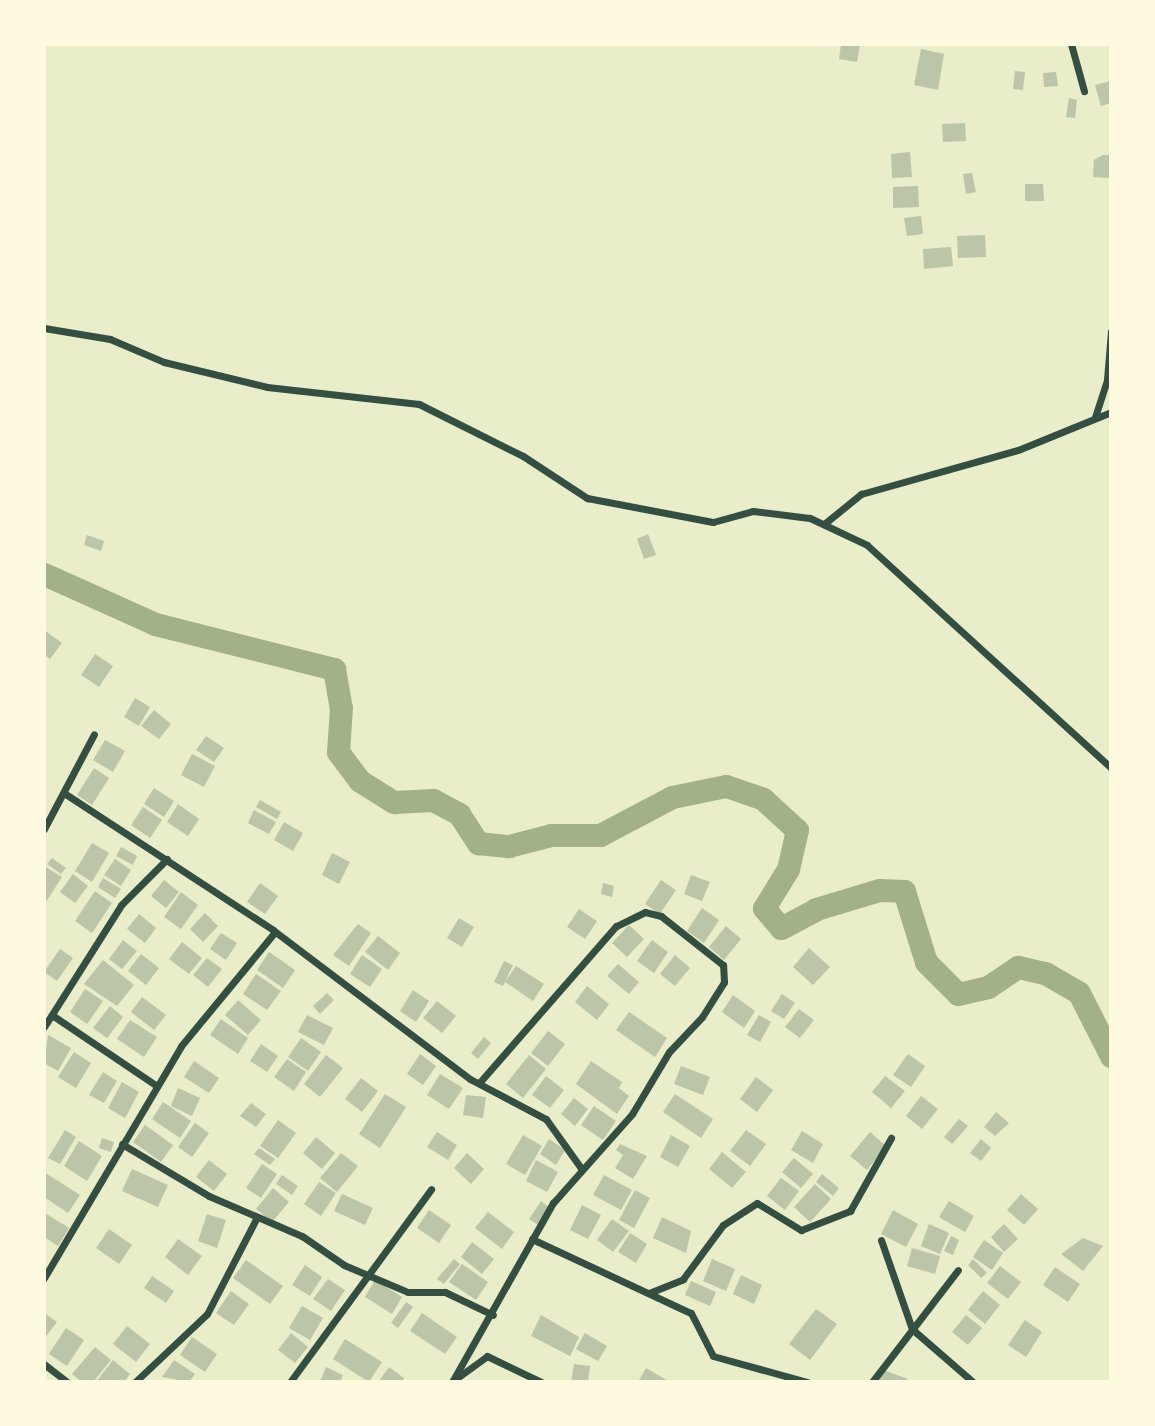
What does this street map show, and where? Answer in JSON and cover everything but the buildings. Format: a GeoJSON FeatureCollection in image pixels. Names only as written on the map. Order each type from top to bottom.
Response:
{"type":"FeatureCollection","features":[{"type":"Feature","properties":{"kind":"street"},"geometry":{"type":"LineString","coordinates":[[1071,44],[1084,91]]}},
{"type":"Feature","properties":{"kind":"street"},"geometry":{"type":"LineString","coordinates":[[44,328],[110,339],[164,362],[267,387],[419,404],[523,456],[587,498],[713,522],[753,511],[824,524],[867,545],[937,604],[1111,768]]}},
{"type":"Feature","properties":{"kind":"street"},"geometry":{"type":"LineString","coordinates":[[1095,416],[1107,379],[1111,331]]}},
{"type":"Feature","properties":{"kind":"street"},"geometry":{"type":"LineString","coordinates":[[824,524],[861,494],[1018,450],[1095,416],[1111,412]]}},
{"type":"Feature","properties":{"kind":"street"},"geometry":{"type":"LineString","coordinates":[[44,829],[94,734]]}},
{"type":"Feature","properties":{"kind":"street"},"geometry":{"type":"LineString","coordinates":[[64,793],[167,859],[274,933],[479,1083],[546,1119],[581,1168]]}},
{"type":"Feature","properties":{"kind":"street"},"geometry":{"type":"LineString","coordinates":[[44,1027],[121,905],[167,859]]}},
{"type":"Feature","properties":{"kind":"street"},"geometry":{"type":"LineString","coordinates":[[453,1381],[493,1315],[532,1238],[581,1168],[623,1126],[669,1052],[702,1017],[724,982],[723,965],[714,955],[661,916],[645,912],[616,926],[479,1083]]}},
{"type":"Feature","properties":{"kind":"street"},"geometry":{"type":"LineString","coordinates":[[44,1278],[156,1086],[256,948],[274,933]]}},
{"type":"Feature","properties":{"kind":"street"},"geometry":{"type":"LineString","coordinates":[[52,1015],[156,1086]]}},
{"type":"Feature","properties":{"kind":"street"},"geometry":{"type":"LineString","coordinates":[[649,1293],[683,1279],[723,1225],[757,1203],[801,1230],[849,1211],[891,1138]]}},
{"type":"Feature","properties":{"kind":"street"},"geometry":{"type":"LineString","coordinates":[[122,1144],[369,1277],[408,1292],[445,1292],[493,1315]]}},
{"type":"Feature","properties":{"kind":"street"},"geometry":{"type":"LineString","coordinates":[[291,1382],[431,1189]]}},
{"type":"Feature","properties":{"kind":"street"},"geometry":{"type":"LineString","coordinates":[[135,1382],[207,1314],[257,1217]]}},
{"type":"Feature","properties":{"kind":"street"},"geometry":{"type":"LineString","coordinates":[[532,1238],[691,1313],[713,1356],[807,1382]]}},
{"type":"Feature","properties":{"kind":"street"},"geometry":{"type":"LineString","coordinates":[[881,1240],[912,1329],[973,1382]]}},
{"type":"Feature","properties":{"kind":"street"},"geometry":{"type":"LineString","coordinates":[[872,1382],[958,1270]]}},
{"type":"Feature","properties":{"kind":"street"},"geometry":{"type":"LineString","coordinates":[[453,1381],[487,1356],[541,1382]]}},
{"type":"Feature","properties":{"kind":"street"},"geometry":{"type":"LineString","coordinates":[[44,1364],[67,1382]]}},
{"type":"Feature","properties":{"kind":"waterway"},"geometry":{"type":"LineString","coordinates":[[44,574],[155,624],[334,669],[341,707],[338,752],[360,781],[394,802],[433,800],[459,814],[478,843],[509,846],[551,835],[600,835],[672,797],[726,786],[763,799],[797,830],[788,869],[764,908],[781,928],[816,909],[879,890],[904,891],[926,962],[958,994],[988,987],[1018,967],[1045,973],[1079,993],[1111,1056]]}}]}
